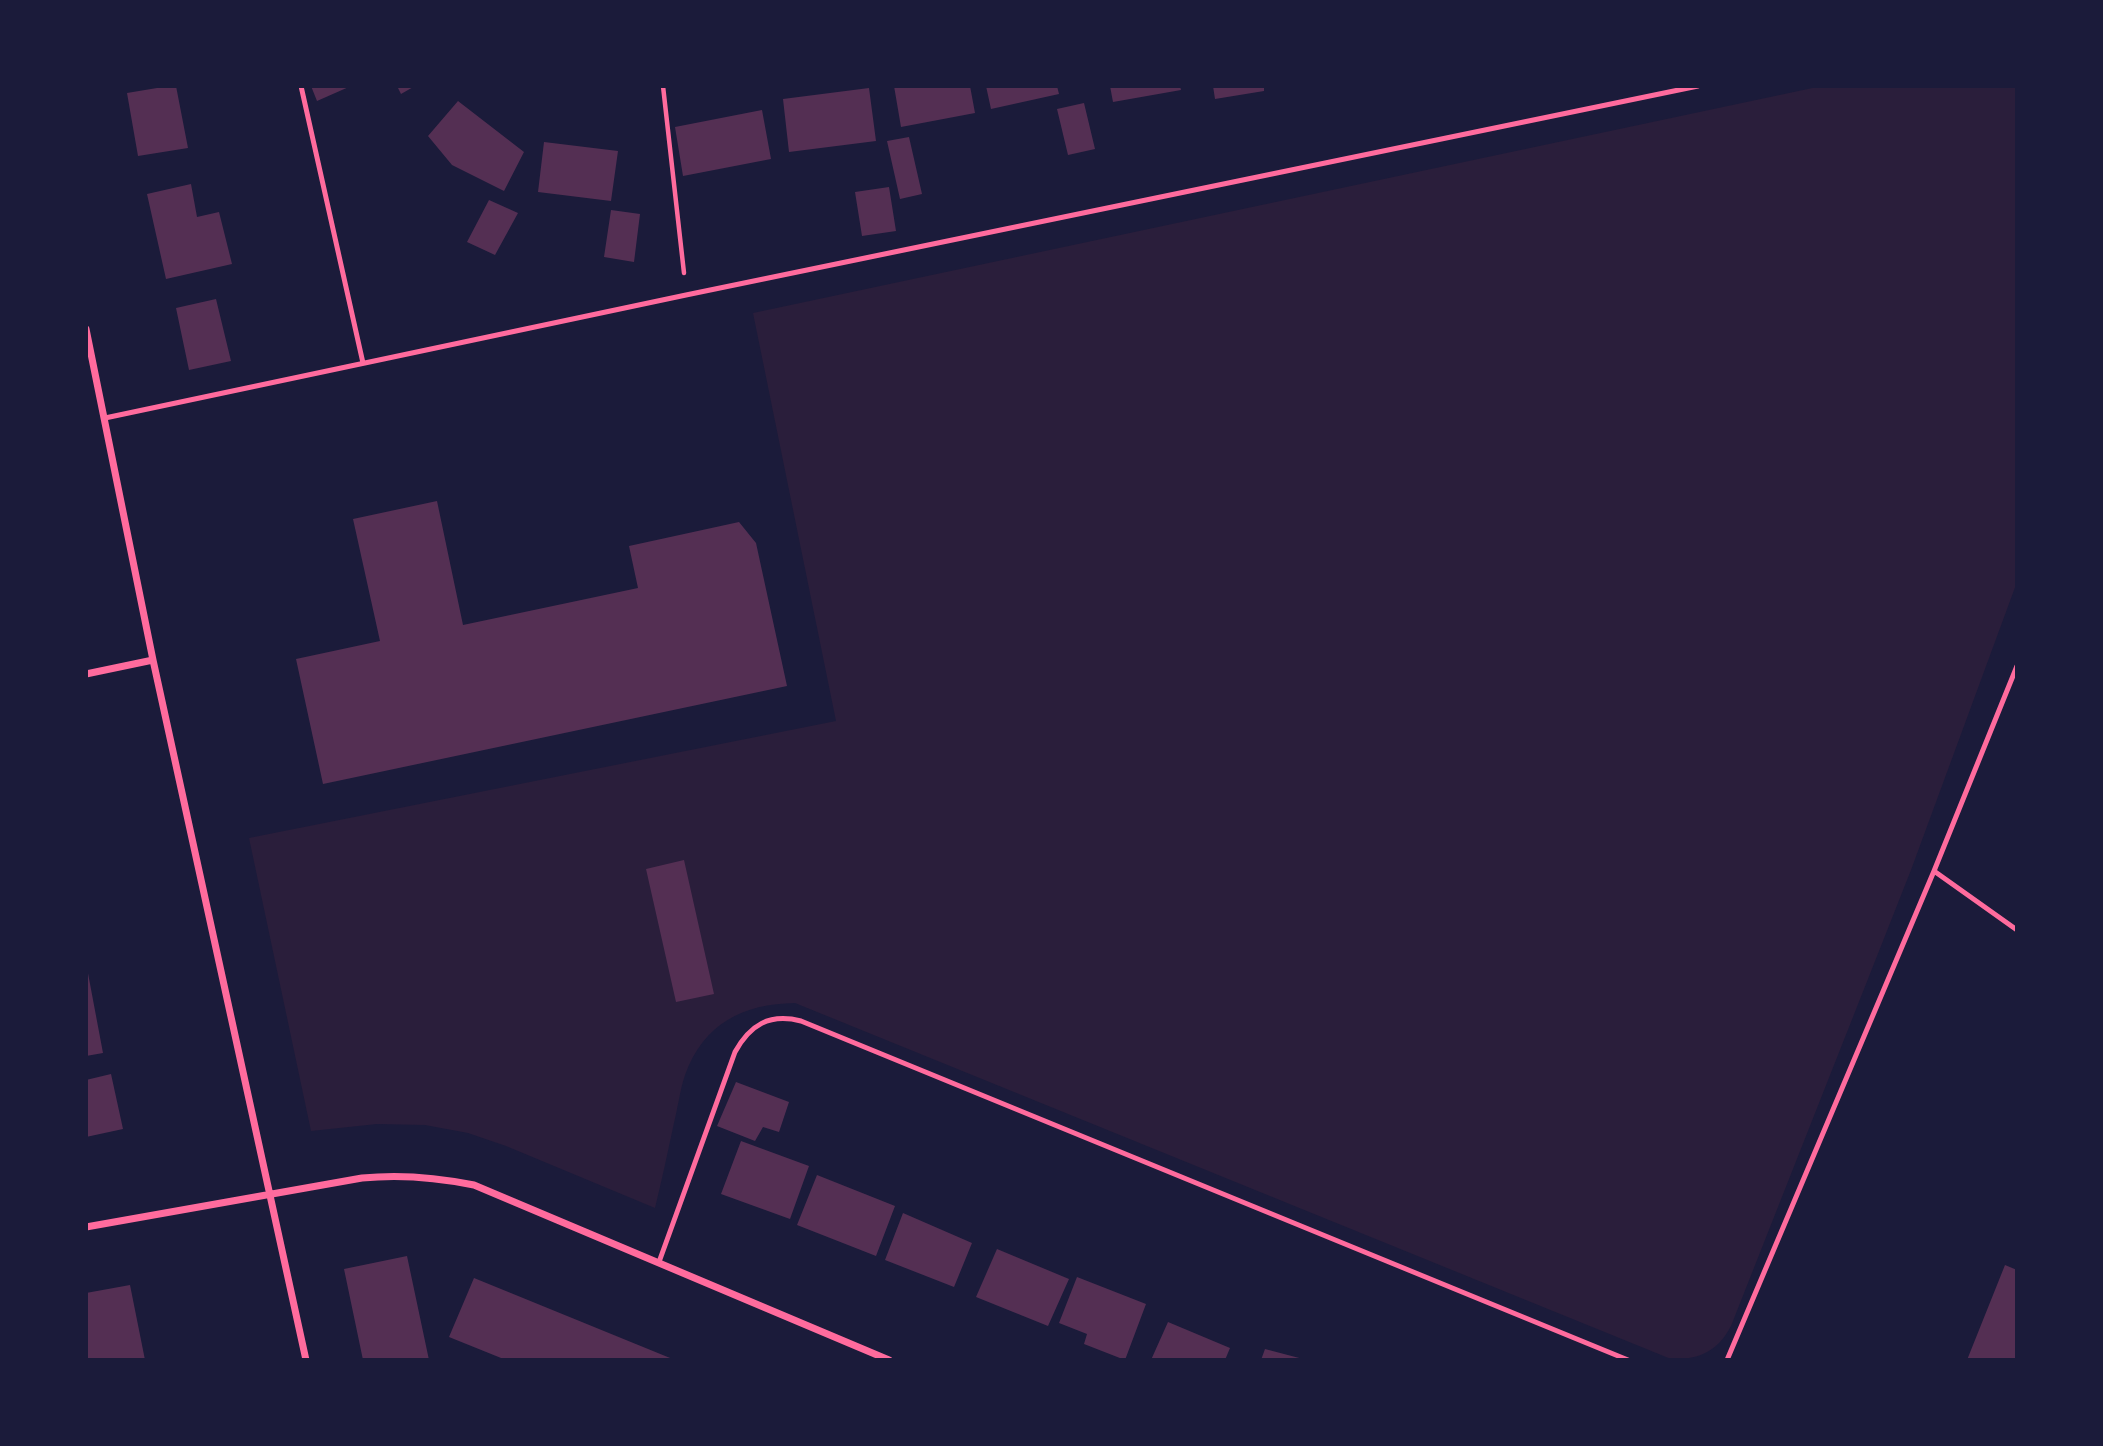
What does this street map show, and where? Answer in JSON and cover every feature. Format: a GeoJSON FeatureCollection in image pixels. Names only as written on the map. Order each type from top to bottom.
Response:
{"type":"FeatureCollection","features":[{"type":"Feature","properties":{"kind":"street"},"geometry":{"type":"LineString","coordinates":[[86,329],[153,660],[306,1360]]}},
{"type":"Feature","properties":{"kind":"street"},"geometry":{"type":"LineString","coordinates":[[86,674],[153,660]]}},
{"type":"Feature","properties":{"kind":"street"},"geometry":{"type":"LineString","coordinates":[[86,1227],[362,1178],[398,1174],[437,1177],[474,1185],[890,1360]]}},
{"type":"Feature","properties":{"kind":"lane"},"geometry":{"type":"LineString","coordinates":[[301,86],[363,363]]}},
{"type":"Feature","properties":{"kind":"lane"},"geometry":{"type":"LineString","coordinates":[[105,418],[1698,86]]}},
{"type":"Feature","properties":{"kind":"lane"},"geometry":{"type":"LineString","coordinates":[[1727,1360],[2017,666]]}},
{"type":"Feature","properties":{"kind":"lane"},"geometry":{"type":"LineString","coordinates":[[1934,870],[2017,930]]}},
{"type":"Feature","properties":{"kind":"lane"},"geometry":{"type":"LineString","coordinates":[[659,1262],[734,1052],[744,1035],[759,1024],[787,1017],[1628,1360]]}},
{"type":"Feature","properties":{"kind":"path"},"geometry":{"type":"LineString","coordinates":[[663,86],[686,295]]}},
{"type":"Feature","properties":{"kind":"shaded area"},"geometry":{"type":"Polygon","coordinates":[[[1822,86],[2017,86],[2017,582],[1911,870],[1731,1326],[1714,1348],[1699,1356],[1671,1359],[795,1003],[759,1007],[742,1013],[714,1030],[703,1042],[683,1081],[655,1208],[468,1133],[425,1125],[377,1124],[311,1131],[249,838],[836,721],[753,313],[1822,86]]]}},
{"type":"Feature","properties":{"kind":"building"},"geometry":{"type":"Polygon","coordinates":[[[176,86],[188,148],[138,156],[127,93],[176,86]]]}},
{"type":"Feature","properties":{"kind":"building"},"geometry":{"type":"Polygon","coordinates":[[[311,86],[351,86],[317,101],[311,86]]]}},
{"type":"Feature","properties":{"kind":"building"},"geometry":{"type":"Polygon","coordinates":[[[397,86],[415,86],[401,94],[397,86]]]}},
{"type":"Feature","properties":{"kind":"building"},"geometry":{"type":"Polygon","coordinates":[[[894,86],[970,86],[975,113],[901,127],[894,86]]]}},
{"type":"Feature","properties":{"kind":"building"},"geometry":{"type":"Polygon","coordinates":[[[986,86],[1057,86],[1059,94],[991,109],[986,86]]]}},
{"type":"Feature","properties":{"kind":"building"},"geometry":{"type":"Polygon","coordinates":[[[1110,86],[1180,86],[1181,90],[1113,102],[1110,86]]]}},
{"type":"Feature","properties":{"kind":"building"},"geometry":{"type":"Polygon","coordinates":[[[1213,86],[1264,86],[1264,91],[1215,99],[1213,86]]]}},
{"type":"Feature","properties":{"kind":"building"},"geometry":{"type":"Polygon","coordinates":[[[869,88],[876,141],[789,152],[783,99],[869,88]]]}},
{"type":"Feature","properties":{"kind":"building"},"geometry":{"type":"Polygon","coordinates":[[[458,101],[524,152],[504,191],[452,165],[428,136],[458,101]]]}},
{"type":"Feature","properties":{"kind":"building"},"geometry":{"type":"Polygon","coordinates":[[[1084,103],[1095,149],[1068,155],[1057,109],[1084,103]]]}},
{"type":"Feature","properties":{"kind":"building"},"geometry":{"type":"Polygon","coordinates":[[[762,110],[771,159],[683,176],[675,127],[762,110]]]}},
{"type":"Feature","properties":{"kind":"building"},"geometry":{"type":"Polygon","coordinates":[[[909,137],[922,194],[900,199],[887,141],[909,137]]]}},
{"type":"Feature","properties":{"kind":"building"},"geometry":{"type":"Polygon","coordinates":[[[544,142],[618,151],[611,201],[538,192],[544,142]]]}},
{"type":"Feature","properties":{"kind":"building"},"geometry":{"type":"Polygon","coordinates":[[[191,184],[197,217],[219,212],[232,264],[166,279],[147,194],[191,184]]]}},
{"type":"Feature","properties":{"kind":"building"},"geometry":{"type":"Polygon","coordinates":[[[889,187],[896,231],[862,236],[855,192],[889,187]]]}},
{"type":"Feature","properties":{"kind":"building"},"geometry":{"type":"Polygon","coordinates":[[[489,200],[518,213],[495,255],[467,242],[489,200]]]}},
{"type":"Feature","properties":{"kind":"building"},"geometry":{"type":"Polygon","coordinates":[[[611,210],[640,214],[634,262],[604,257],[611,210]]]}},
{"type":"Feature","properties":{"kind":"building"},"geometry":{"type":"Polygon","coordinates":[[[216,299],[231,361],[189,370],[176,308],[216,299]]]}},
{"type":"Feature","properties":{"kind":"building"},"geometry":{"type":"Polygon","coordinates":[[[437,501],[463,625],[638,588],[629,546],[739,522],[756,543],[787,686],[323,784],[296,659],[380,641],[353,519],[437,501]]]}},
{"type":"Feature","properties":{"kind":"building"},"geometry":{"type":"Polygon","coordinates":[[[684,860],[714,994],[676,1002],[646,869],[684,860]]]}},
{"type":"Feature","properties":{"kind":"building"},"geometry":{"type":"Polygon","coordinates":[[[86,969],[103,1053],[86,1056],[86,969]]]}},
{"type":"Feature","properties":{"kind":"building"},"geometry":{"type":"Polygon","coordinates":[[[111,1074],[123,1129],[86,1137],[86,1080],[111,1074]]]}},
{"type":"Feature","properties":{"kind":"building"},"geometry":{"type":"Polygon","coordinates":[[[736,1082],[789,1102],[779,1132],[763,1127],[755,1141],[717,1126],[736,1082]]]}},
{"type":"Feature","properties":{"kind":"building"},"geometry":{"type":"Polygon","coordinates":[[[741,1141],[809,1166],[790,1219],[721,1194],[741,1141]]]}},
{"type":"Feature","properties":{"kind":"building"},"geometry":{"type":"Polygon","coordinates":[[[817,1175],[895,1206],[876,1256],[797,1225],[817,1175]]]}},
{"type":"Feature","properties":{"kind":"building"},"geometry":{"type":"Polygon","coordinates":[[[903,1213],[972,1243],[954,1287],[885,1260],[903,1213]]]}},
{"type":"Feature","properties":{"kind":"building"},"geometry":{"type":"Polygon","coordinates":[[[997,1249],[1069,1279],[1048,1326],[976,1297],[997,1249]]]}},
{"type":"Feature","properties":{"kind":"building"},"geometry":{"type":"Polygon","coordinates":[[[407,1256],[429,1360],[363,1360],[344,1269],[407,1256]]]}},
{"type":"Feature","properties":{"kind":"building"},"geometry":{"type":"Polygon","coordinates":[[[2005,1265],[2017,1270],[2017,1360],[1967,1360],[2005,1265]]]}},
{"type":"Feature","properties":{"kind":"building"},"geometry":{"type":"Polygon","coordinates":[[[1077,1277],[1146,1304],[1125,1360],[1084,1344],[1087,1334],[1059,1323],[1077,1277]]]}},
{"type":"Feature","properties":{"kind":"building"},"geometry":{"type":"Polygon","coordinates":[[[474,1278],[675,1360],[506,1360],[449,1337],[474,1278]]]}},
{"type":"Feature","properties":{"kind":"building"},"geometry":{"type":"Polygon","coordinates":[[[130,1285],[145,1360],[86,1360],[86,1293],[130,1285]]]}},
{"type":"Feature","properties":{"kind":"building"},"geometry":{"type":"Polygon","coordinates":[[[1168,1322],[1230,1348],[1225,1360],[1151,1360],[1168,1322]]]}},
{"type":"Feature","properties":{"kind":"building"},"geometry":{"type":"Polygon","coordinates":[[[1265,1349],[1303,1359],[1303,1360],[1261,1360],[1265,1349]]]}}]}
